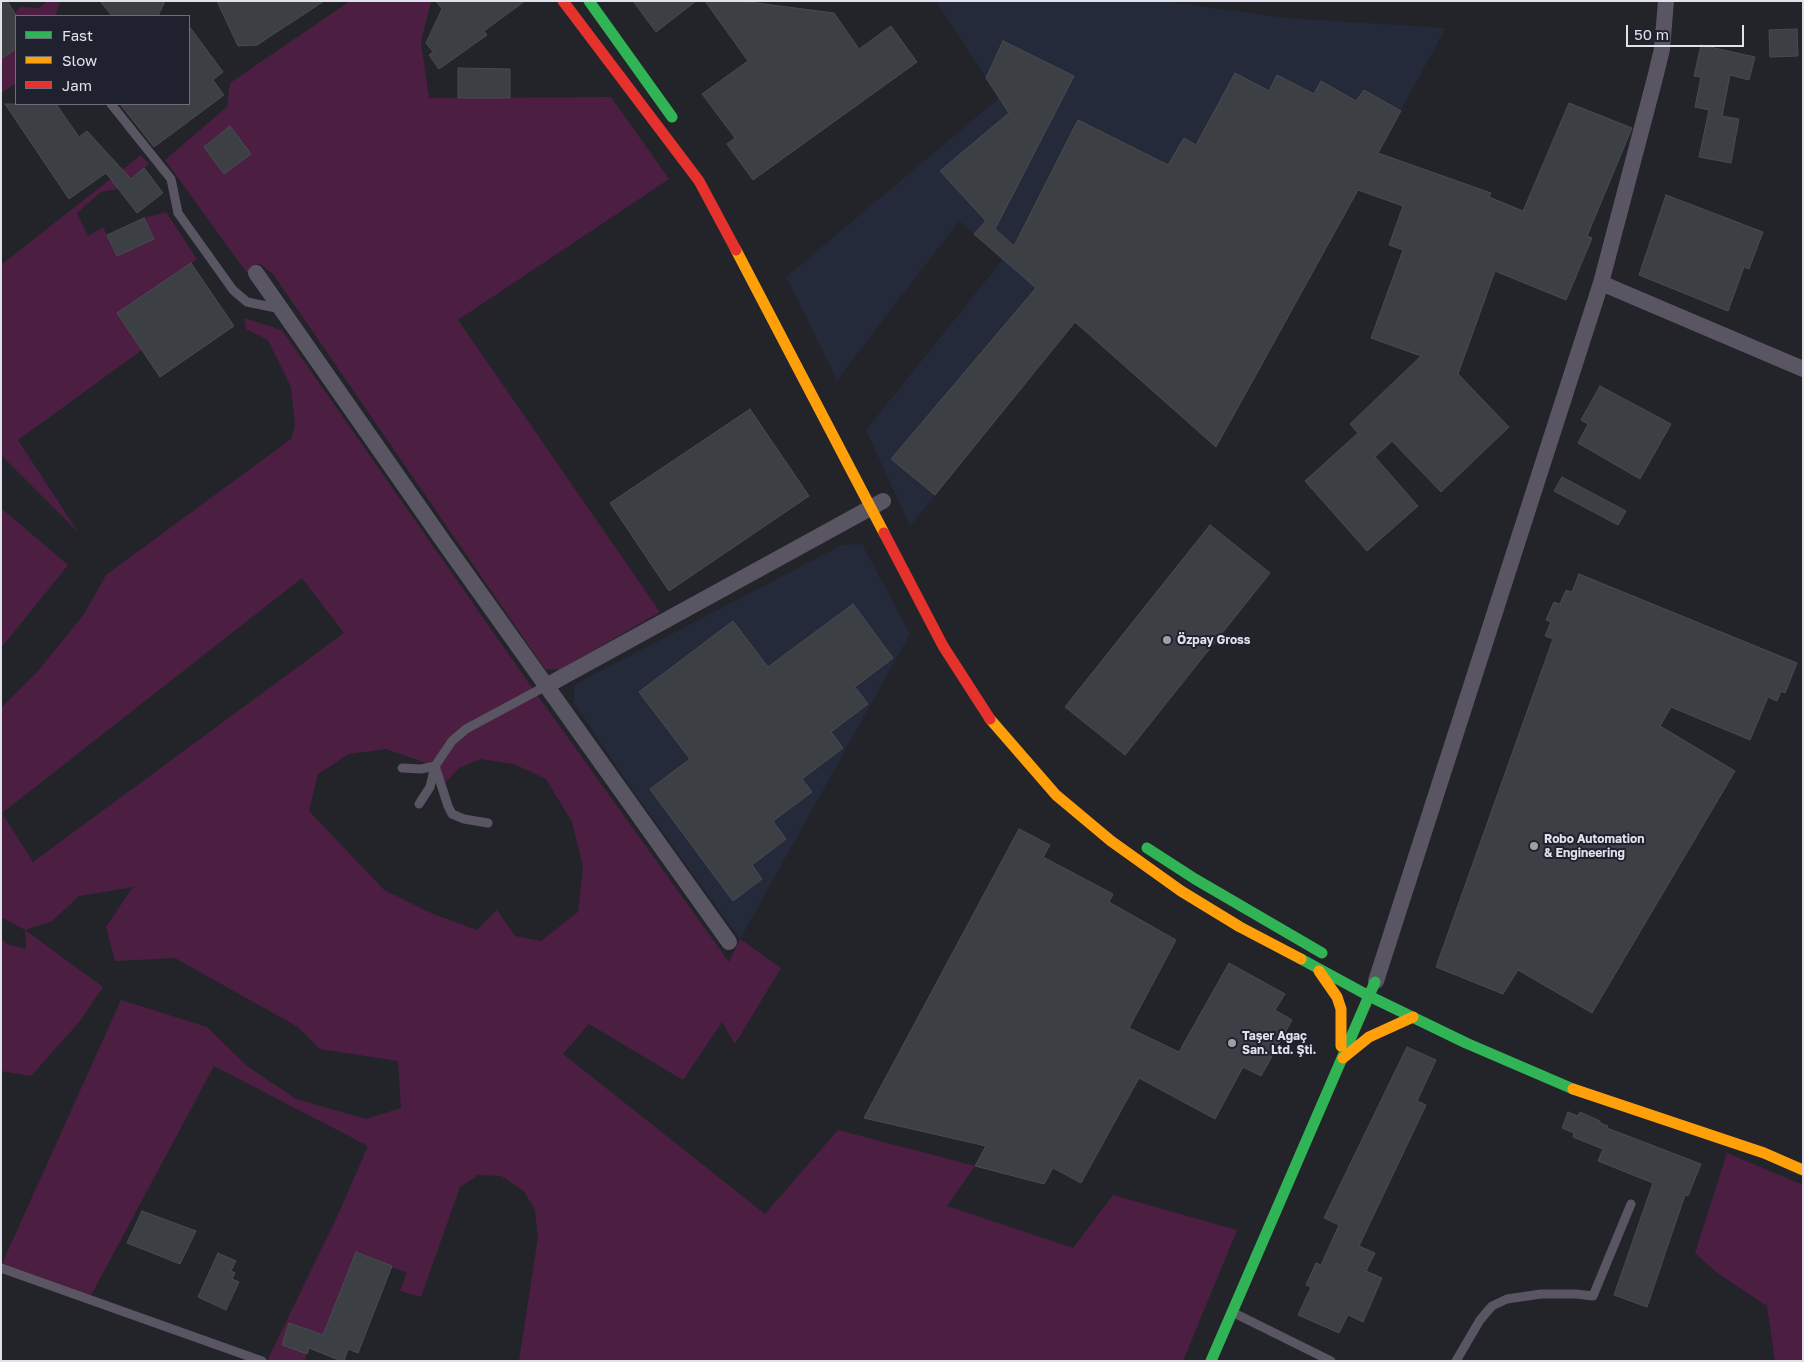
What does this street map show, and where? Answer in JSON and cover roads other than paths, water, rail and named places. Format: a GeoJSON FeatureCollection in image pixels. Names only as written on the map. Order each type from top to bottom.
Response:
{"type":"FeatureCollection","features":[{"type":"Feature","properties":{"kind":"main road"},"geometry":{"type":"LineString","coordinates":[[562,1],[606,56],[699,181],[880,502],[939,638],[966,685],[999,732],[1040,779],[1111,841],[1181,891],[1240,928],[1316,968],[1376,985],[1413,1017],[1466,1043],[1574,1089],[1764,1153],[1803,1170]]}},
{"type":"Feature","properties":{"kind":"main road"},"geometry":{"type":"LineString","coordinates":[[589,1],[680,128]]}},
{"type":"Feature","properties":{"kind":"main road"},"geometry":{"type":"LineString","coordinates":[[1139,843],[1195,879],[1336,960]]}},
{"type":"Feature","properties":{"kind":"main road"},"geometry":{"type":"LineString","coordinates":[[1316,968],[1333,991],[1341,1009],[1340,1060]]}},
{"type":"Feature","properties":{"kind":"main road"},"geometry":{"type":"LineString","coordinates":[[1211,1361],[1340,1060],[1376,985]]}},
{"type":"Feature","properties":{"kind":"main road"},"geometry":{"type":"LineString","coordinates":[[1340,1060],[1369,1037],[1413,1017]]}},
{"type":"Feature","properties":{"kind":"street"},"geometry":{"type":"LineString","coordinates":[[1376,985],[1601,283],[1662,50],[1666,1]]}},
{"type":"Feature","properties":{"kind":"street"},"geometry":{"type":"LineString","coordinates":[[256,272],[546,686],[729,942]]}},
{"type":"Feature","properties":{"kind":"street"},"geometry":{"type":"LineString","coordinates":[[1601,283],[1803,370]]}},
{"type":"Feature","properties":{"kind":"street"},"geometry":{"type":"LineString","coordinates":[[546,686],[880,502]]}},
{"type":"Feature","properties":{"kind":"lane"},"geometry":{"type":"LineString","coordinates":[[113,105],[172,179],[178,213],[233,290],[247,302],[282,309]]}},
{"type":"Feature","properties":{"kind":"lane"},"geometry":{"type":"LineString","coordinates":[[419,804],[430,787],[435,766],[452,741],[466,729],[546,686]]}},
{"type":"Feature","properties":{"kind":"lane"},"geometry":{"type":"LineString","coordinates":[[402,768],[421,769],[435,766]]}},
{"type":"Feature","properties":{"kind":"lane"},"geometry":{"type":"LineString","coordinates":[[435,766],[452,814],[464,819],[488,823]]}},
{"type":"Feature","properties":{"kind":"lane"},"geometry":{"type":"LineString","coordinates":[[1456,1361],[1480,1320],[1492,1306],[1507,1299],[1540,1294],[1593,1296],[1631,1204]]}},
{"type":"Feature","properties":{"kind":"lane"},"geometry":{"type":"LineString","coordinates":[[1,1268],[262,1361]]}},
{"type":"Feature","properties":{"kind":"lane"},"geometry":{"type":"LineString","coordinates":[[1232,1312],[1331,1361]]}},
{"type":"Feature","properties":{"kind":"place","name":"Özpay Gross"},"geometry":{"type":"Point","coordinates":[1167,640]}},
{"type":"Feature","properties":{"kind":"place","name":"Robo Automation & Engineering"},"geometry":{"type":"Point","coordinates":[1534,846]}},
{"type":"Feature","properties":{"kind":"place","name":"Taşer Ağaç San. Ltd. Şti."},"geometry":{"type":"Point","coordinates":[1232,1043]}}]}
